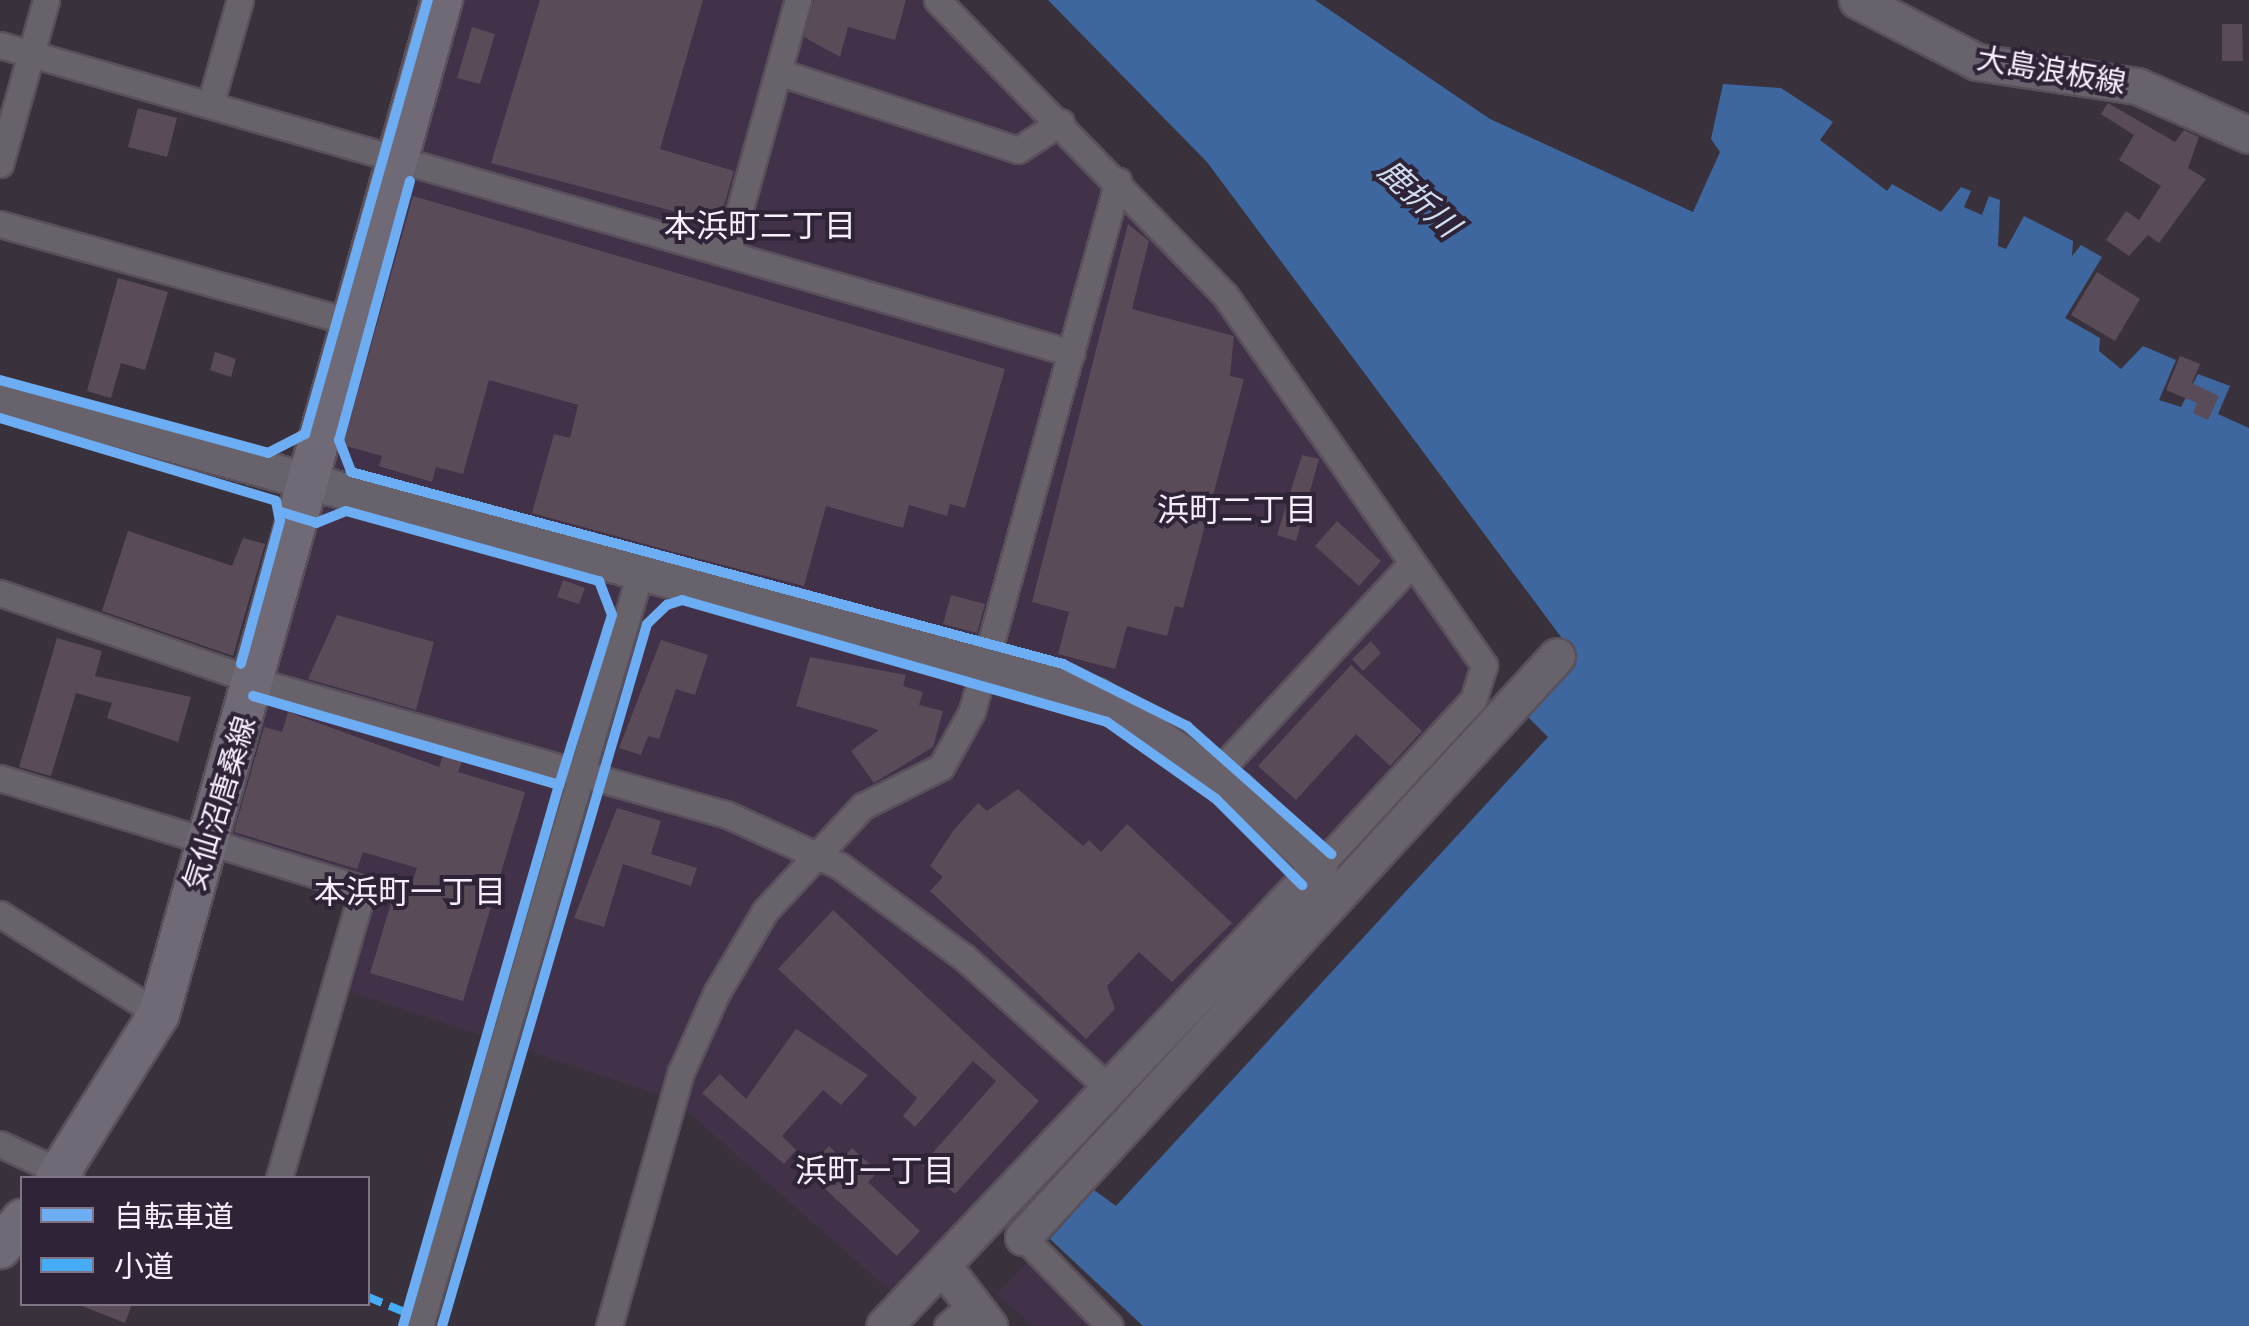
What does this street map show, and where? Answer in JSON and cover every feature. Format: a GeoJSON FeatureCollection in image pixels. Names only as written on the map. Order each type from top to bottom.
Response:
{"type":"FeatureCollection","features":[{"type":"Feature","properties":{"kind":"main road","name":"気仙沼唐桑線"},"geometry":{"type":"LineString","coordinates":[[64,1176],[159,1014],[258,682],[354,323],[392,156],[442,0]]}},
{"type":"Feature","properties":{"kind":"main road"},"geometry":{"type":"LineString","coordinates":[[0,1248],[20,1223]]}},
{"type":"Feature","properties":{"kind":"street"},"geometry":{"type":"LineString","coordinates":[[0,164],[46,0]]}},
{"type":"Feature","properties":{"kind":"street"},"geometry":{"type":"LineString","coordinates":[[210,105],[240,0]]}},
{"type":"Feature","properties":{"kind":"street"},"geometry":{"type":"LineString","coordinates":[[728,252],[798,0]]}},
{"type":"Feature","properties":{"kind":"street"},"geometry":{"type":"LineString","coordinates":[[884,1326],[1112,1091],[1473,700],[1484,665],[1410,564],[1226,294],[938,0]]}},
{"type":"Feature","properties":{"kind":"street","name":"大島浪板線"},"geometry":{"type":"LineString","coordinates":[[1856,0],[1977,62],[2137,86],[2249,135]]}},
{"type":"Feature","properties":{"kind":"street"},"geometry":{"type":"LineString","coordinates":[[0,45],[1072,353]]}},
{"type":"Feature","properties":{"kind":"street"},"geometry":{"type":"LineString","coordinates":[[778,72],[1018,150],[1061,122]]}},
{"type":"Feature","properties":{"kind":"street"},"geometry":{"type":"LineString","coordinates":[[609,1326],[681,1072],[765,911],[863,806],[941,767],[990,667],[1118,182]]}},
{"type":"Feature","properties":{"kind":"street"},"geometry":{"type":"LineString","coordinates":[[0,224],[354,323]]}},
{"type":"Feature","properties":{"kind":"street"},"geometry":{"type":"LineString","coordinates":[[0,397],[1096,696],[1216,774],[1319,867]]}},
{"type":"Feature","properties":{"kind":"street"},"geometry":{"type":"LineString","coordinates":[[1216,774],[1410,564]]}},
{"type":"Feature","properties":{"kind":"street"},"geometry":{"type":"LineString","coordinates":[[420,1326],[640,573]]}},
{"type":"Feature","properties":{"kind":"street"},"geometry":{"type":"LineString","coordinates":[[0,593],[258,682],[726,814],[816,856],[965,958],[1112,1091]]}},
{"type":"Feature","properties":{"kind":"street"},"geometry":{"type":"LineString","coordinates":[[1110,1326],[1024,1238],[1557,656]]}},
{"type":"Feature","properties":{"kind":"street"},"geometry":{"type":"LineString","coordinates":[[0,778],[364,889],[280,1176]]}},
{"type":"Feature","properties":{"kind":"street"},"geometry":{"type":"LineString","coordinates":[[0,914],[159,1014]]}},
{"type":"Feature","properties":{"kind":"street"},"geometry":{"type":"LineString","coordinates":[[0,1144],[64,1176]]}},
{"type":"Feature","properties":{"kind":"street"},"geometry":{"type":"LineString","coordinates":[[944,1266],[968,1320]]}},
{"type":"Feature","properties":{"kind":"shaded area"},"geometry":{"type":"Polygon","coordinates":[[[440,0],[956,0],[1158,224],[1484,665],[1473,700],[903,1302],[673,1099],[335,986],[363,889],[209,842],[440,0]]]}},
{"type":"Feature","properties":{"kind":"shaded area"},"geometry":{"type":"Polygon","coordinates":[[[1040,1248],[1125,1326],[1032,1326],[997,1294],[1040,1248]]]}},
{"type":"Feature","properties":{"kind":"water","name":"鹿折川"},"geometry":{"type":"Polygon","coordinates":[[[1048,0],[1315,0],[1490,119],[1693,212],[1720,152],[1711,139],[1723,84],[1781,88],[1833,122],[1820,140],[1887,191],[1892,184],[1941,212],[1961,187],[1971,191],[1964,207],[1982,215],[1989,196],[2000,200],[1998,246],[2006,249],[2024,216],[2073,241],[2072,256],[2081,245],[2102,257],[2065,318],[2100,338],[2099,351],[2121,369],[2143,346],[2176,360],[2159,400],[2181,407],[2198,374],[2230,386],[2218,414],[2249,428],[2249,1326],[1143,1326],[1050,1239],[1094,1190],[1116,1206],[1548,737],[1525,714],[1576,657],[1207,162],[1048,0]]]}},
{"type":"Feature","properties":{"kind":"building"},"geometry":{"type":"Polygon","coordinates":[[[540,0],[703,0],[660,149],[734,171],[719,223],[491,163],[540,0]]]}},
{"type":"Feature","properties":{"kind":"building"},"geometry":{"type":"Polygon","coordinates":[[[814,0],[906,0],[895,40],[848,27],[840,57],[804,37],[814,0]]]}},
{"type":"Feature","properties":{"kind":"building"},"geometry":{"type":"Polygon","coordinates":[[[2222,24],[2242,24],[2243,61],[2222,61],[2222,24]]]}},
{"type":"Feature","properties":{"kind":"building"},"geometry":{"type":"Polygon","coordinates":[[[472,27],[495,34],[480,84],[457,78],[472,27]]]}},
{"type":"Feature","properties":{"kind":"building"},"geometry":{"type":"Polygon","coordinates":[[[2108,103],[2175,142],[2184,130],[2199,137],[2188,168],[2206,179],[2159,243],[2148,235],[2129,256],[2106,240],[2126,211],[2139,220],[2161,186],[2119,160],[2134,135],[2101,114],[2108,103]]]}},
{"type":"Feature","properties":{"kind":"building"},"geometry":{"type":"Polygon","coordinates":[[[138,108],[177,118],[167,157],[128,147],[138,108]]]}},
{"type":"Feature","properties":{"kind":"building"},"geometry":{"type":"Polygon","coordinates":[[[413,196],[1005,369],[965,508],[950,504],[947,516],[909,505],[903,528],[826,506],[804,586],[696,558],[532,513],[554,434],[570,438],[578,405],[489,380],[463,474],[436,467],[432,482],[379,466],[382,456],[343,445],[413,196]]]}},
{"type":"Feature","properties":{"kind":"building"},"geometry":{"type":"Polygon","coordinates":[[[1128,224],[1149,241],[1132,309],[1234,336],[1230,376],[1244,379],[1183,608],[1175,606],[1167,636],[1127,626],[1115,669],[1058,654],[1069,612],[1032,602],[1128,224]]]}},
{"type":"Feature","properties":{"kind":"building"},"geometry":{"type":"Polygon","coordinates":[[[2097,272],[2140,299],[2115,341],[2071,315],[2097,272]]]}},
{"type":"Feature","properties":{"kind":"building"},"geometry":{"type":"Polygon","coordinates":[[[118,278],[168,292],[145,370],[121,363],[111,398],[87,391],[118,278]]]}},
{"type":"Feature","properties":{"kind":"building"},"geometry":{"type":"Polygon","coordinates":[[[215,352],[236,359],[231,377],[210,370],[215,352]]]}},
{"type":"Feature","properties":{"kind":"building"},"geometry":{"type":"Polygon","coordinates":[[[2180,356],[2200,364],[2192,383],[2219,396],[2208,420],[2193,413],[2197,403],[2166,390],[2180,356]]]}},
{"type":"Feature","properties":{"kind":"building"},"geometry":{"type":"Polygon","coordinates":[[[1302,455],[1319,459],[1296,541],[1277,535],[1302,455]]]}},
{"type":"Feature","properties":{"kind":"building"},"geometry":{"type":"Polygon","coordinates":[[[1337,521],[1381,561],[1359,586],[1315,546],[1337,521]]]}},
{"type":"Feature","properties":{"kind":"building"},"geometry":{"type":"Polygon","coordinates":[[[128,531],[232,566],[243,538],[265,544],[233,656],[102,611],[128,531]]]}},
{"type":"Feature","properties":{"kind":"building"},"geometry":{"type":"Polygon","coordinates":[[[563,580],[585,588],[579,604],[557,597],[563,580]]]}},
{"type":"Feature","properties":{"kind":"building"},"geometry":{"type":"Polygon","coordinates":[[[951,595],[985,604],[977,633],[943,624],[951,595]]]}},
{"type":"Feature","properties":{"kind":"building"},"geometry":{"type":"Polygon","coordinates":[[[337,615],[434,642],[416,710],[308,679],[337,615]]]}},
{"type":"Feature","properties":{"kind":"building"},"geometry":{"type":"Polygon","coordinates":[[[57,638],[102,651],[95,676],[191,697],[178,742],[107,718],[112,703],[76,693],[51,776],[19,767],[57,638]]]}},
{"type":"Feature","properties":{"kind":"building"},"geometry":{"type":"Polygon","coordinates":[[[661,640],[708,655],[695,695],[676,689],[659,739],[648,736],[641,755],[619,748],[661,640]]]}},
{"type":"Feature","properties":{"kind":"building"},"geometry":{"type":"Polygon","coordinates":[[[1371,641],[1381,653],[1363,671],[1352,659],[1371,641]]]}},
{"type":"Feature","properties":{"kind":"building"},"geometry":{"type":"Polygon","coordinates":[[[810,657],[906,675],[903,686],[923,692],[919,705],[943,711],[933,747],[874,783],[851,751],[879,730],[796,706],[810,657]]]}},
{"type":"Feature","properties":{"kind":"building"},"geometry":{"type":"Polygon","coordinates":[[[1351,665],[1422,731],[1390,766],[1356,734],[1296,800],[1258,766],[1351,665]]]}},
{"type":"Feature","properties":{"kind":"building"},"geometry":{"type":"Polygon","coordinates":[[[288,712],[439,767],[444,753],[463,759],[458,772],[525,792],[463,1001],[370,973],[393,897],[406,900],[417,868],[363,852],[357,869],[234,832],[264,727],[282,732],[288,712]]]}},
{"type":"Feature","properties":{"kind":"building"},"geometry":{"type":"Polygon","coordinates":[[[1018,789],[1083,846],[1089,840],[1101,852],[1127,824],[1232,923],[1172,982],[1139,952],[1107,986],[1115,1009],[1086,1039],[930,891],[943,877],[930,866],[953,831],[978,803],[987,811],[1018,789]]]}},
{"type":"Feature","properties":{"kind":"building"},"geometry":{"type":"Polygon","coordinates":[[[617,808],[661,821],[651,854],[697,868],[691,886],[623,864],[604,927],[574,918],[617,808]]]}},
{"type":"Feature","properties":{"kind":"building"},"geometry":{"type":"Polygon","coordinates":[[[833,910],[1039,1101],[955,1194],[922,1165],[996,1081],[973,1061],[915,1127],[903,1116],[917,1098],[778,969],[833,910]]]}},
{"type":"Feature","properties":{"kind":"building"},"geometry":{"type":"Polygon","coordinates":[[[796,1029],[868,1075],[841,1105],[823,1090],[782,1136],[796,1150],[784,1164],[702,1093],[720,1074],[746,1099],[796,1029]]]}},
{"type":"Feature","properties":{"kind":"building"},"geometry":{"type":"Polygon","coordinates":[[[829,1146],[842,1159],[852,1148],[878,1172],[868,1182],[920,1231],[897,1256],[806,1171],[829,1146]]]}},
{"type":"Feature","properties":{"kind":"building"},"geometry":{"type":"Polygon","coordinates":[[[82,1306],[131,1306],[125,1323],[82,1306]]]}},
{"type":"Feature","properties":{"kind":"marked path"},"geometry":{"type":"LineString","coordinates":[[370,1298],[407,1313]]}},
{"type":"Feature","properties":{"kind":"cycle path"},"geometry":{"type":"LineString","coordinates":[[0,380],[268,453],[305,434],[428,0]]}},
{"type":"Feature","properties":{"kind":"cycle path"},"geometry":{"type":"LineString","coordinates":[[410,181],[339,440],[351,472],[1063,664],[1187,726],[1331,854]]}},
{"type":"Feature","properties":{"kind":"cycle path"},"geometry":{"type":"LineString","coordinates":[[0,418],[276,501],[280,521],[241,664]]}},
{"type":"Feature","properties":{"kind":"cycle path"},"geometry":{"type":"LineString","coordinates":[[281,512],[316,523],[346,511],[599,581],[612,615],[559,785]]}},
{"type":"Feature","properties":{"kind":"cycle path"},"geometry":{"type":"LineString","coordinates":[[442,1326],[647,624],[667,605],[682,600],[1107,722],[1216,799],[1302,885]]}},
{"type":"Feature","properties":{"kind":"cycle path"},"geometry":{"type":"LineString","coordinates":[[253,696],[559,785],[403,1326]]}},
{"type":"Feature","properties":{"kind":"district","name":"本浜町二丁目"},"geometry":{"type":"Point","coordinates":[760,227]}},
{"type":"Feature","properties":{"kind":"district","name":"浜町二丁目"},"geometry":{"type":"Point","coordinates":[1237,511]}},
{"type":"Feature","properties":{"kind":"district","name":"本浜町一丁目"},"geometry":{"type":"Point","coordinates":[410,893]}},
{"type":"Feature","properties":{"kind":"district","name":"浜町一丁目"},"geometry":{"type":"Point","coordinates":[875,1172]}}]}
